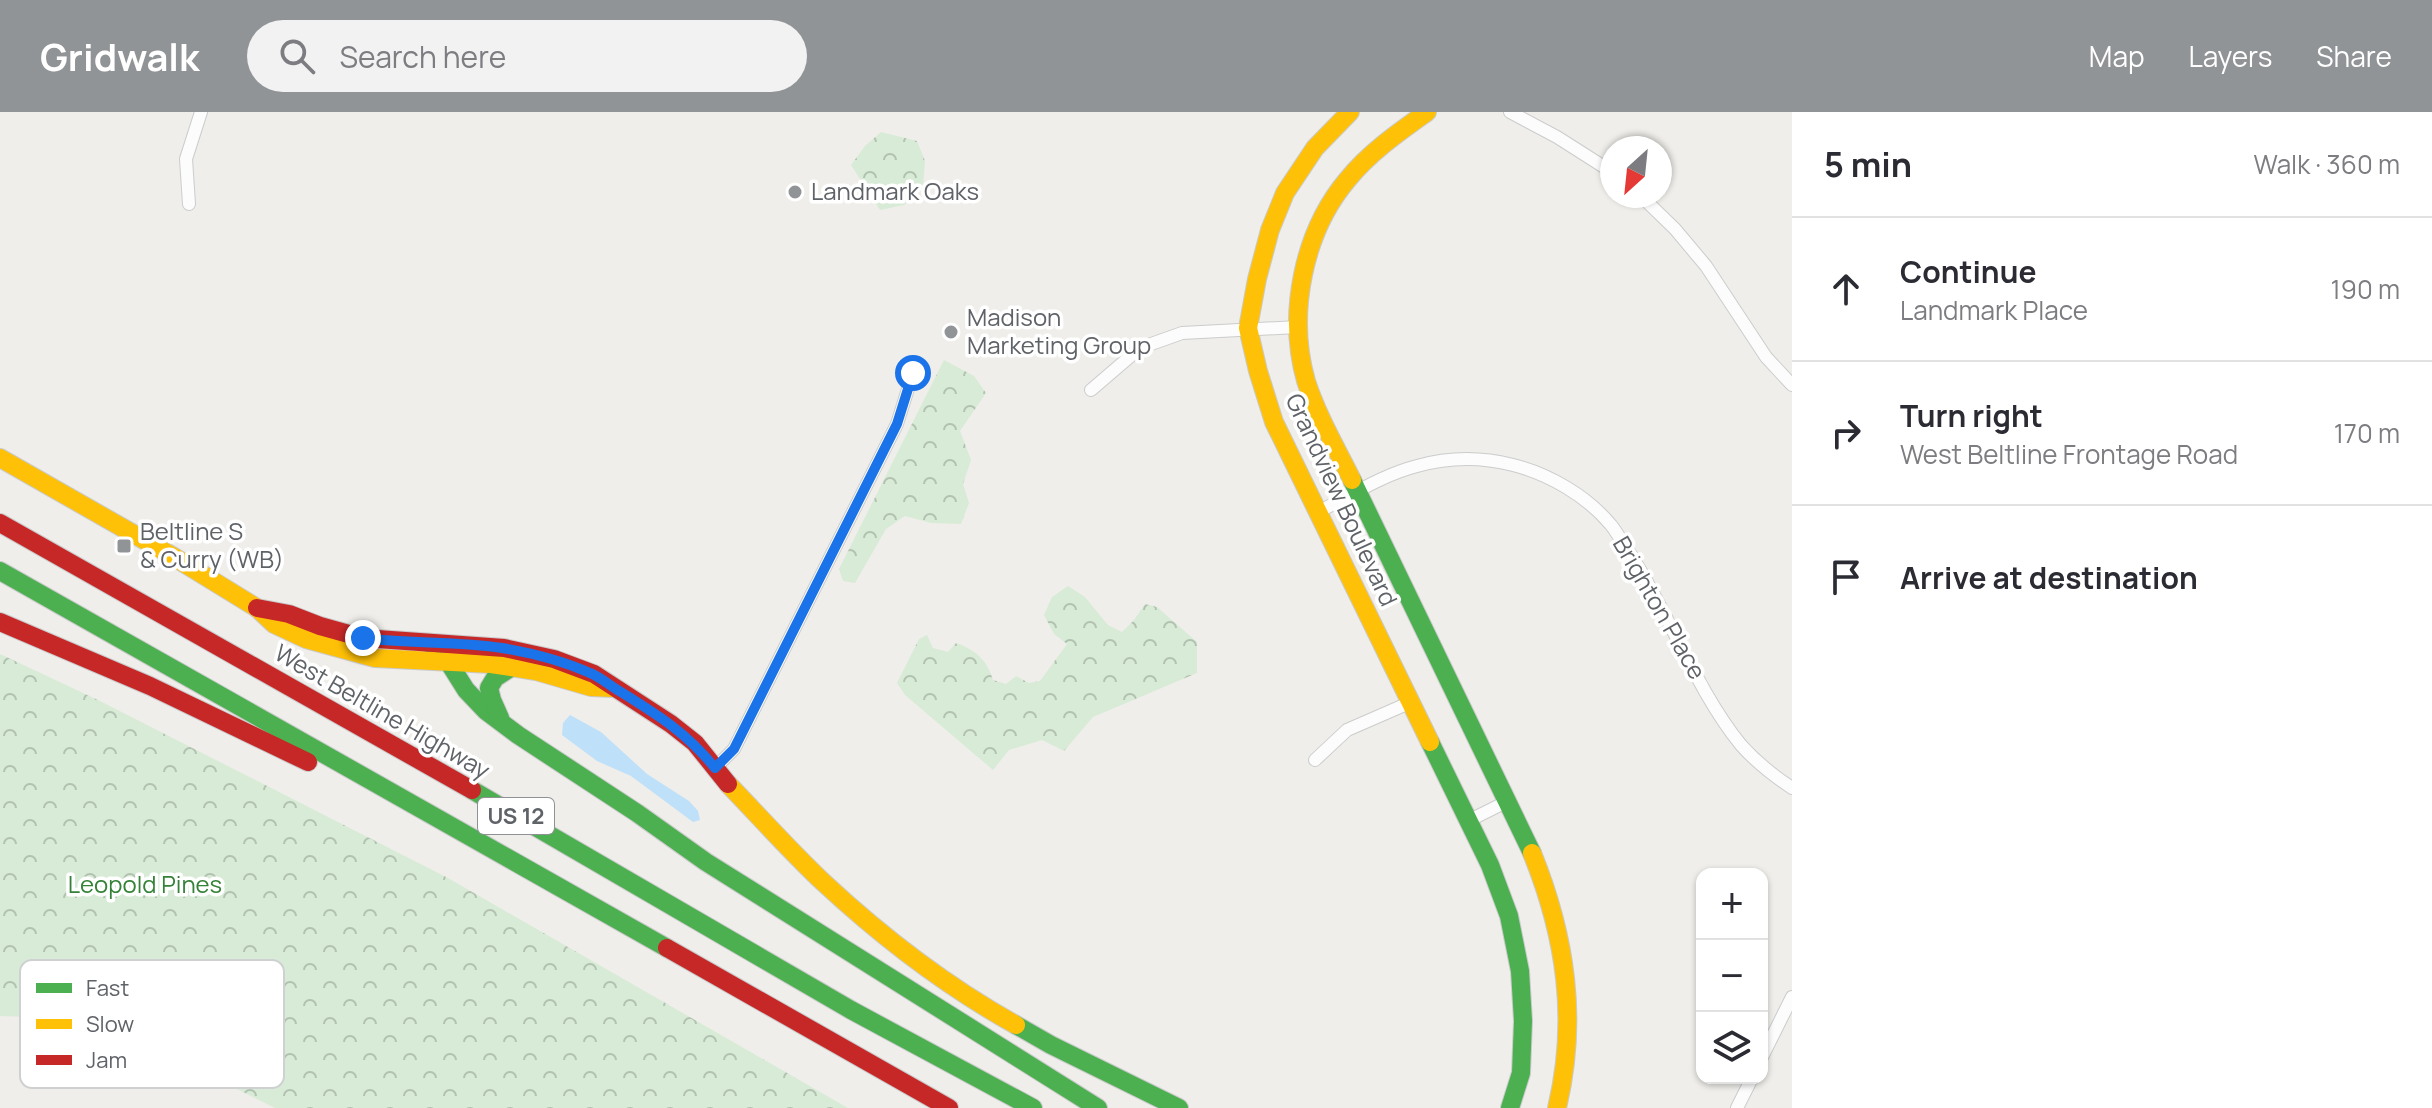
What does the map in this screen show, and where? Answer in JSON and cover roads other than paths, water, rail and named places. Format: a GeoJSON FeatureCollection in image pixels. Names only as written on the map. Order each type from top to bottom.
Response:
{"type":"FeatureCollection","features":[{"type":"Feature","properties":{"kind":"main road","name":"Grandview Boulevard"},"geometry":{"type":"LineString","coordinates":[[1350,112],[1315,148],[1285,193],[1270,230],[1248,328],[1274,422],[1490,865],[1509,916],[1520,971],[1523,1021],[1521,1073],[1510,1108]]}},
{"type":"Feature","properties":{"kind":"main road","name":"Grandview Boulevard"},"geometry":{"type":"LineString","coordinates":[[1427,112],[1397,133],[1361,165],[1324,214],[1308,254],[1298,303],[1298,327],[1305,378],[1317,408],[1528,842],[1550,900],[1563,949],[1568,988],[1567,1056],[1557,1108]]}},
{"type":"Feature","properties":{"kind":"main road"},"geometry":{"type":"LineString","coordinates":[[0,458],[167,552],[257,608],[274,624],[331,647],[375,658],[512,667],[591,687],[615,689]]}},
{"type":"Feature","properties":{"kind":"main road","name":"West Beltline Highway"},"geometry":{"type":"LineString","coordinates":[[0,523],[867,1020],[1033,1108]]}},
{"type":"Feature","properties":{"kind":"main road","name":"US 12"},"geometry":{"type":"LineString","coordinates":[[0,571],[949,1108]]}},
{"type":"Feature","properties":{"kind":"main road"},"geometry":{"type":"LineString","coordinates":[[257,608],[289,614],[363,638],[504,648],[554,659],[594,674],[695,743],[822,881],[904,952],[991,1011],[1063,1052],[1179,1108]]}},
{"type":"Feature","properties":{"kind":"main road"},"geometry":{"type":"LineString","coordinates":[[0,622],[150,686],[480,844]]}},
{"type":"Feature","properties":{"kind":"main road"},"geometry":{"type":"LineString","coordinates":[[429,643],[450,662],[466,690],[486,711],[518,735],[706,862],[1098,1108]]}},
{"type":"Feature","properties":{"kind":"main road"},"geometry":{"type":"LineString","coordinates":[[503,723],[488,693],[493,677],[512,667]]}},
{"type":"Feature","properties":{"kind":"street"},"geometry":{"type":"LineString","coordinates":[[189,204],[186,159],[201,112]]}},
{"type":"Feature","properties":{"kind":"street"},"geometry":{"type":"LineString","coordinates":[[1510,112],[1600,164]]}},
{"type":"Feature","properties":{"kind":"street"},"geometry":{"type":"LineString","coordinates":[[1653,208],[1706,266],[1766,357],[1792,385]]}},
{"type":"Feature","properties":{"kind":"street"},"geometry":{"type":"LineString","coordinates":[[1091,390],[1140,348],[1182,333],[1298,327]]}},
{"type":"Feature","properties":{"kind":"street"},"geometry":{"type":"LineString","coordinates":[[715,768],[734,749],[826,566],[897,424],[913,373]]}},
{"type":"Feature","properties":{"kind":"street","name":"Brighton Place"},"geometry":{"type":"LineString","coordinates":[[1318,512],[1384,478],[1416,466],[1446,460],[1492,460],[1538,472],[1574,492],[1610,524],[1638,567],[1723,720],[1766,769],[1792,788]]}},
{"type":"Feature","properties":{"kind":"street"},"geometry":{"type":"LineString","coordinates":[[1315,760],[1347,730],[1409,703]]}},
{"type":"Feature","properties":{"kind":"street"},"geometry":{"type":"LineString","coordinates":[[1468,821],[1508,801]]}},
{"type":"Feature","properties":{"kind":"street"},"geometry":{"type":"LineString","coordinates":[[1768,1045],[1792,997]]}},
{"type":"Feature","properties":{"kind":"street"},"geometry":{"type":"LineString","coordinates":[[1737,1108],[1749,1084]]}},
{"type":"Feature","properties":{"kind":"water"},"geometry":{"type":"Polygon","coordinates":[[[570,715],[601,732],[647,774],[689,801],[698,811],[700,820],[693,822],[631,776],[597,761],[562,735],[563,723],[570,715]]]}},
{"type":"Feature","properties":{"kind":"place","name":"Landmark Oaks"},"geometry":{"type":"Point","coordinates":[795,192]}},
{"type":"Feature","properties":{"kind":"place","name":"Madison Marketing Group"},"geometry":{"type":"Point","coordinates":[951,332]}},
{"type":"Feature","properties":{"kind":"place","name":"Beltline S & Curry (WB)"},"geometry":{"type":"Point","coordinates":[124,546]}},
{"type":"Feature","properties":{"kind":"park label","name":"Leopold Pines"},"geometry":{"type":"Point","coordinates":[145,885]}}]}
